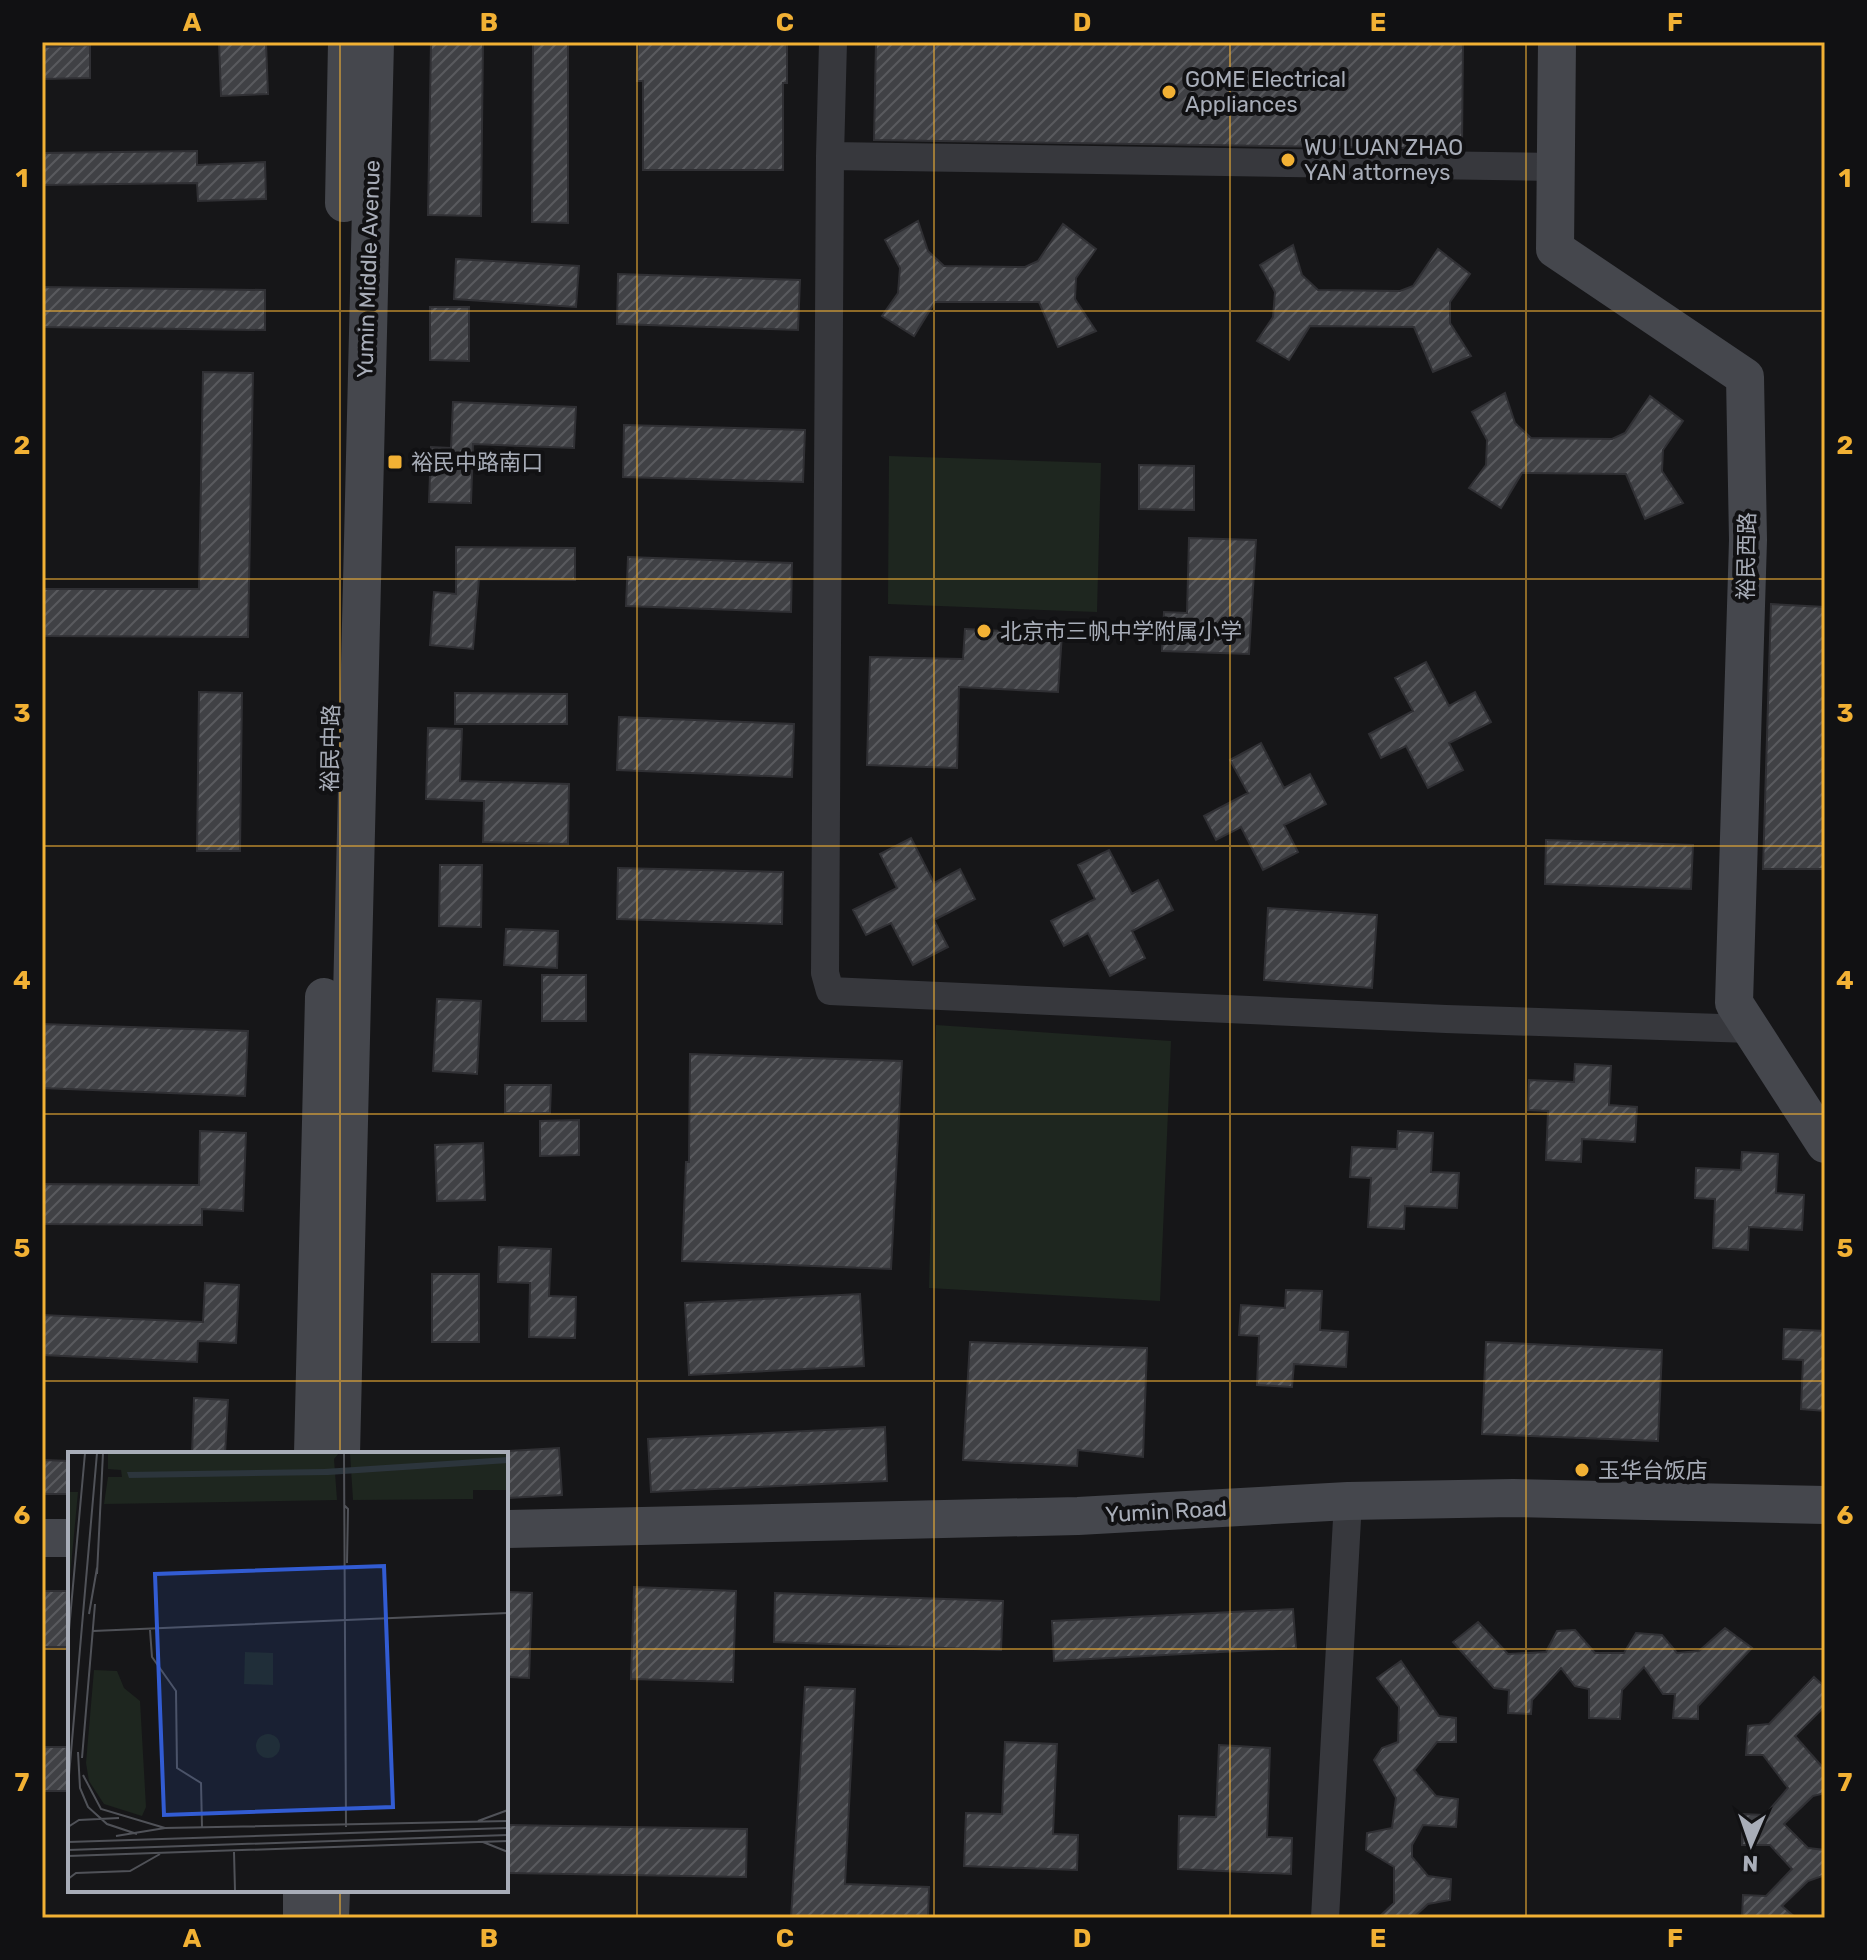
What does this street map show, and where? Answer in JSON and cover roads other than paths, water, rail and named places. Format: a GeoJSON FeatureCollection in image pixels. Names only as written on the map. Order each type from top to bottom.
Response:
{"type":"FeatureCollection","features":[{"type":"Feature","properties":{"kind":"street","name":"裕民中路"},"geometry":{"type":"LineString","coordinates":[[313,1452],[347,42]]}},
{"type":"Feature","properties":{"kind":"street","name":"Yumin Middle Avenue"},"geometry":{"type":"LineString","coordinates":[[341,1452],[375,42]]}},
{"type":"Feature","properties":{"kind":"street"},"geometry":{"type":"LineString","coordinates":[[833,42],[825,973],[830,991],[1446,1019],[1751,1029]]}},
{"type":"Feature","properties":{"kind":"street","name":"裕民西路"},"geometry":{"type":"LineString","coordinates":[[1557,42],[1555,249],[1745,377],[1748,540],[1734,1003],[1825,1144]]}},
{"type":"Feature","properties":{"kind":"street"},"geometry":{"type":"LineString","coordinates":[[830,156],[1554,167]]}},
{"type":"Feature","properties":{"kind":"street","name":"Yumin Road"},"geometry":{"type":"LineString","coordinates":[[508,1529],[1078,1516],[1348,1501],[1513,1498],[1825,1505]]}},
{"type":"Feature","properties":{"kind":"street"},"geometry":{"type":"LineString","coordinates":[[1325,1918],[1348,1501]]}},
{"type":"Feature","properties":{"kind":"street"},"geometry":{"type":"LineString","coordinates":[[42,1538],[68,1538]]}},
{"type":"Feature","properties":{"kind":"street"},"geometry":{"type":"LineString","coordinates":[[302,1892],[302,1918]]}},
{"type":"Feature","properties":{"kind":"street"},"geometry":{"type":"LineString","coordinates":[[330,1918],[331,1892]]}},
{"type":"Feature","properties":{"kind":"place","name":"GOME Electrical Appliances"},"geometry":{"type":"Point","coordinates":[1169,92]}},
{"type":"Feature","properties":{"kind":"place","name":"WU LUAN ZHAO YAN attorneys"},"geometry":{"type":"Point","coordinates":[1288,160]}},
{"type":"Feature","properties":{"kind":"place","name":"裕民中路南口"},"geometry":{"type":"Point","coordinates":[395,462]}},
{"type":"Feature","properties":{"kind":"place","name":"北京市三帆中学附属小学"},"geometry":{"type":"Point","coordinates":[984,631]}},
{"type":"Feature","properties":{"kind":"place","name":"玉华台饭店"},"geometry":{"type":"Point","coordinates":[1582,1470]}}]}
